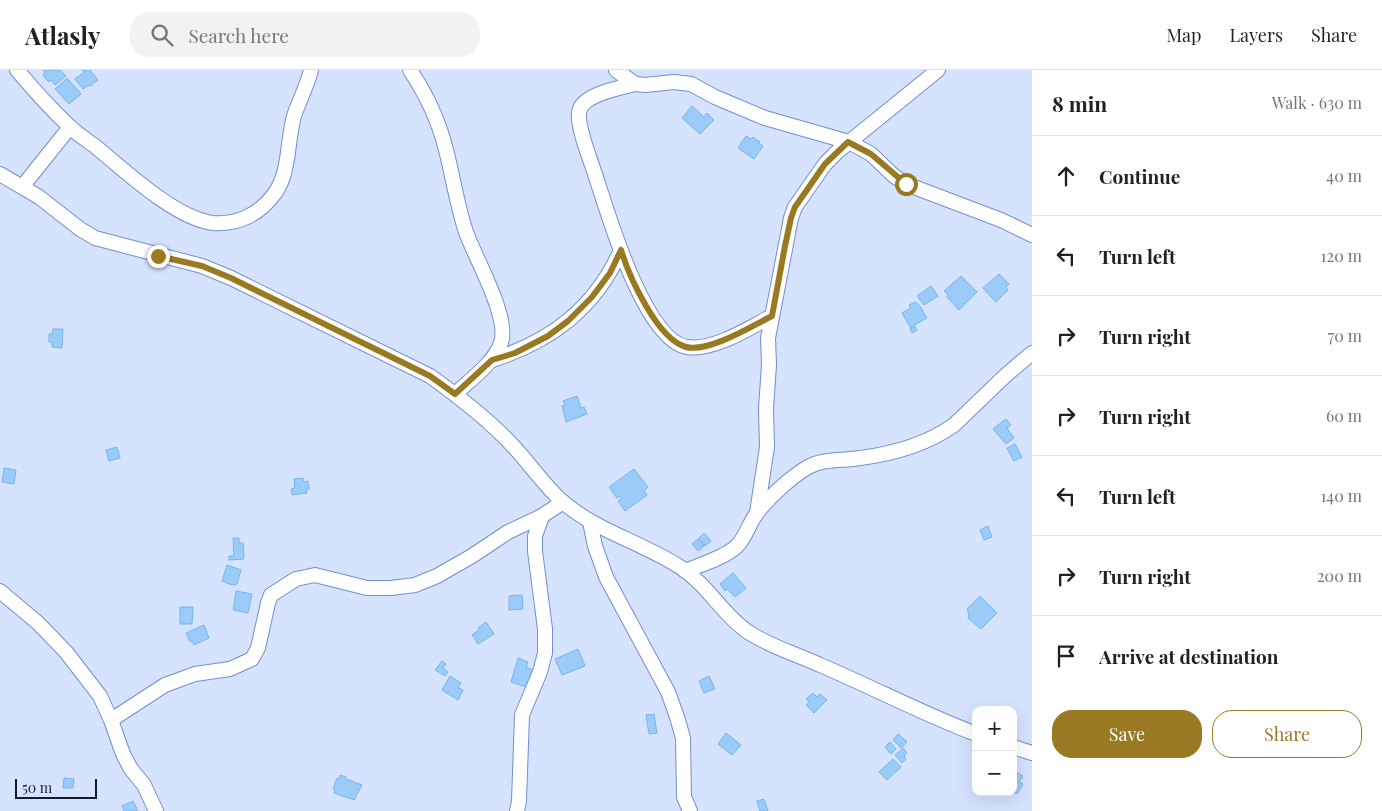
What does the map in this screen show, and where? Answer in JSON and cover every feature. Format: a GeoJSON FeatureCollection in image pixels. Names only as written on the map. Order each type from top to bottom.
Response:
{"type":"FeatureCollection","features":[{"type":"Feature","properties":{"kind":"street"},"geometry":{"type":"LineString","coordinates":[[18,70],[70,127],[128,175],[175,207],[196,218],[212,223],[247,219],[263,207],[276,192],[283,176],[294,116],[311,70]]}},
{"type":"Feature","properties":{"kind":"street"},"geometry":{"type":"LineString","coordinates":[[410,70],[425,93],[446,148],[466,232],[498,308],[502,329],[502,343],[492,360],[455,394]]}},
{"type":"Feature","properties":{"kind":"street"},"geometry":{"type":"LineString","coordinates":[[616,70],[635,84]]}},
{"type":"Feature","properties":{"kind":"street"},"geometry":{"type":"LineString","coordinates":[[757,513],[767,447],[766,408],[770,365],[768,338],[785,246],[795,207],[825,164],[848,142],[938,70]]}},
{"type":"Feature","properties":{"kind":"street"},"geometry":{"type":"LineString","coordinates":[[772,316],[725,340],[703,346],[686,347],[672,339],[656,321],[641,296],[621,250],[582,132],[579,111],[584,102],[599,94],[635,84],[645,85],[674,82],[691,84],[715,97],[765,118],[848,142],[871,154],[906,184],[1001,220],[1032,235]]}},
{"type":"Feature","properties":{"kind":"street"},"geometry":{"type":"LineString","coordinates":[[22,186],[70,127]]}},
{"type":"Feature","properties":{"kind":"street"},"geometry":{"type":"LineString","coordinates":[[0,174],[22,186],[50,205],[80,230],[95,238],[202,266],[231,278],[430,376],[455,394],[512,445],[563,502],[590,522],[672,562],[685,571],[702,584],[735,622],[762,641],[795,656],[819,664],[972,732]]}},
{"type":"Feature","properties":{"kind":"street"},"geometry":{"type":"LineString","coordinates":[[492,360],[515,353],[548,336],[568,321],[592,297],[610,273],[621,250]]}},
{"type":"Feature","properties":{"kind":"street"},"geometry":{"type":"LineString","coordinates":[[685,571],[720,556],[737,546],[757,513],[797,474],[816,463],[861,458],[902,450],[944,432],[954,426],[1006,374],[1032,353]]}},
{"type":"Feature","properties":{"kind":"street"},"geometry":{"type":"LineString","coordinates":[[112,720],[165,685],[195,674],[230,669],[252,659],[258,648],[268,603],[272,596],[296,579],[315,575],[367,588],[415,586],[437,576],[508,532],[542,516],[563,502]]}},
{"type":"Feature","properties":{"kind":"street"},"geometry":{"type":"LineString","coordinates":[[517,811],[522,715],[540,672],[545,653],[545,629],[536,551],[536,536],[542,516]]}},
{"type":"Feature","properties":{"kind":"street"},"geometry":{"type":"LineString","coordinates":[[590,522],[595,546],[606,577],[668,692],[677,717],[683,738],[684,797],[690,811]]}},
{"type":"Feature","properties":{"kind":"street"},"geometry":{"type":"LineString","coordinates":[[0,591],[32,618],[66,652],[100,696],[112,720],[131,769],[144,786],[156,811]]}},
{"type":"Feature","properties":{"kind":"street"},"geometry":{"type":"LineString","coordinates":[[1017,748],[1032,753]]}},
{"type":"Feature","properties":{"kind":"building"},"geometry":{"type":"Polygon","coordinates":[[[43,70],[60,70],[66,76],[55,85],[51,80],[49,82],[43,75],[45,72],[43,70]]]}},
{"type":"Feature","properties":{"kind":"building"},"geometry":{"type":"Polygon","coordinates":[[[82,70],[90,70],[98,80],[83,89],[75,79],[84,72],[82,70]]]}},
{"type":"Feature","properties":{"kind":"building"},"geometry":{"type":"Polygon","coordinates":[[[67,78],[81,94],[69,104],[55,89],[67,78]]]}},
{"type":"Feature","properties":{"kind":"building"},"geometry":{"type":"Polygon","coordinates":[[[692,106],[704,117],[707,113],[714,120],[700,134],[682,118],[692,106]]]}},
{"type":"Feature","properties":{"kind":"building"},"geometry":{"type":"Polygon","coordinates":[[[746,136],[751,139],[753,137],[763,146],[754,159],[738,148],[746,136]]]}},
{"type":"Feature","properties":{"kind":"building"},"geometry":{"type":"Polygon","coordinates":[[[999,274],[1009,284],[1006,287],[1008,290],[996,302],[983,288],[999,274]]]}},
{"type":"Feature","properties":{"kind":"building"},"geometry":{"type":"Polygon","coordinates":[[[961,276],[977,292],[959,310],[944,291],[961,276]]]}},
{"type":"Feature","properties":{"kind":"building"},"geometry":{"type":"Polygon","coordinates":[[[931,286],[938,296],[924,305],[917,296],[931,286]]]}},
{"type":"Feature","properties":{"kind":"building"},"geometry":{"type":"Polygon","coordinates":[[[915,302],[920,306],[927,318],[914,325],[917,330],[912,333],[910,329],[913,327],[911,328],[902,313],[911,308],[909,305],[915,302]]]}},
{"type":"Feature","properties":{"kind":"building"},"geometry":{"type":"Polygon","coordinates":[[[53,329],[63,329],[62,348],[52,347],[52,342],[49,342],[49,334],[52,334],[53,329]]]}},
{"type":"Feature","properties":{"kind":"building"},"geometry":{"type":"Polygon","coordinates":[[[577,396],[581,408],[584,407],[587,414],[566,422],[562,406],[565,405],[563,401],[577,396]]]}},
{"type":"Feature","properties":{"kind":"building"},"geometry":{"type":"Polygon","coordinates":[[[1006,419],[1011,425],[1007,428],[1014,438],[1006,444],[993,429],[1006,419]]]}},
{"type":"Feature","properties":{"kind":"building"},"geometry":{"type":"Polygon","coordinates":[[[1015,444],[1022,457],[1014,461],[1007,448],[1015,444]]]}},
{"type":"Feature","properties":{"kind":"building"},"geometry":{"type":"Polygon","coordinates":[[[117,447],[120,458],[109,461],[106,450],[117,447]]]}},
{"type":"Feature","properties":{"kind":"building"},"geometry":{"type":"Polygon","coordinates":[[[4,468],[16,470],[14,484],[2,482],[4,468]]]}},
{"type":"Feature","properties":{"kind":"building"},"geometry":{"type":"Polygon","coordinates":[[[634,469],[648,487],[644,491],[647,495],[625,511],[618,501],[622,498],[620,496],[617,498],[609,487],[634,469]]]}},
{"type":"Feature","properties":{"kind":"building"},"geometry":{"type":"Polygon","coordinates":[[[303,478],[304,482],[308,481],[309,489],[306,489],[307,493],[292,495],[291,489],[295,488],[294,479],[303,478]]]}},
{"type":"Feature","properties":{"kind":"building"},"geometry":{"type":"Polygon","coordinates":[[[988,526],[992,537],[984,540],[980,530],[988,526]]]}},
{"type":"Feature","properties":{"kind":"building"},"geometry":{"type":"Polygon","coordinates":[[[704,533],[711,541],[705,546],[699,538],[704,533]]]}},
{"type":"Feature","properties":{"kind":"building"},"geometry":{"type":"Polygon","coordinates":[[[233,538],[239,538],[239,543],[243,543],[244,559],[229,560],[229,556],[234,556],[233,538]]]}},
{"type":"Feature","properties":{"kind":"building"},"geometry":{"type":"Polygon","coordinates":[[[698,539],[704,546],[698,551],[692,544],[698,539]]]}},
{"type":"Feature","properties":{"kind":"building"},"geometry":{"type":"Polygon","coordinates":[[[227,565],[241,570],[237,584],[232,585],[222,581],[227,565]]]}},
{"type":"Feature","properties":{"kind":"building"},"geometry":{"type":"Polygon","coordinates":[[[733,573],[746,588],[735,597],[727,589],[725,591],[720,584],[733,573]]]}},
{"type":"Feature","properties":{"kind":"building"},"geometry":{"type":"Polygon","coordinates":[[[236,591],[252,594],[248,613],[233,610],[236,591]]]}},
{"type":"Feature","properties":{"kind":"building"},"geometry":{"type":"Polygon","coordinates":[[[522,595],[523,609],[509,610],[509,596],[522,595]]]}},
{"type":"Feature","properties":{"kind":"building"},"geometry":{"type":"Polygon","coordinates":[[[980,596],[997,613],[981,629],[968,618],[967,609],[980,596]]]}},
{"type":"Feature","properties":{"kind":"building"},"geometry":{"type":"Polygon","coordinates":[[[180,607],[193,607],[192,624],[180,624],[180,607]]]}},
{"type":"Feature","properties":{"kind":"building"},"geometry":{"type":"Polygon","coordinates":[[[486,622],[494,634],[478,644],[472,635],[486,622]]]}},
{"type":"Feature","properties":{"kind":"building"},"geometry":{"type":"Polygon","coordinates":[[[204,625],[209,638],[194,645],[192,641],[190,642],[186,633],[204,625]]]}},
{"type":"Feature","properties":{"kind":"building"},"geometry":{"type":"Polygon","coordinates":[[[578,649],[585,666],[562,675],[555,659],[578,649]]]}},
{"type":"Feature","properties":{"kind":"building"},"geometry":{"type":"Polygon","coordinates":[[[518,658],[528,662],[526,667],[533,670],[531,674],[536,675],[532,689],[511,682],[518,658]]]}},
{"type":"Feature","properties":{"kind":"building"},"geometry":{"type":"Polygon","coordinates":[[[442,661],[446,664],[443,668],[448,672],[445,676],[435,670],[442,661]]]}},
{"type":"Feature","properties":{"kind":"building"},"geometry":{"type":"Polygon","coordinates":[[[450,676],[461,683],[458,688],[463,690],[458,700],[442,690],[450,676]]]}},
{"type":"Feature","properties":{"kind":"building"},"geometry":{"type":"Polygon","coordinates":[[[709,676],[715,689],[704,693],[699,681],[709,676]]]}},
{"type":"Feature","properties":{"kind":"building"},"geometry":{"type":"Polygon","coordinates":[[[813,693],[817,697],[820,694],[827,700],[814,713],[806,705],[809,702],[806,699],[813,693]]]}},
{"type":"Feature","properties":{"kind":"building"},"geometry":{"type":"Polygon","coordinates":[[[654,714],[657,733],[649,734],[646,715],[654,714]]]}},
{"type":"Feature","properties":{"kind":"building"},"geometry":{"type":"Polygon","coordinates":[[[726,733],[741,745],[732,755],[718,744],[726,733]]]}},
{"type":"Feature","properties":{"kind":"building"},"geometry":{"type":"Polygon","coordinates":[[[898,734],[907,742],[901,748],[893,740],[898,734]]]}},
{"type":"Feature","properties":{"kind":"building"},"geometry":{"type":"Polygon","coordinates":[[[890,742],[896,749],[891,754],[885,747],[890,742]]]}},
{"type":"Feature","properties":{"kind":"building"},"geometry":{"type":"Polygon","coordinates":[[[903,748],[907,753],[904,756],[906,759],[902,763],[895,755],[903,748]]]}},
{"type":"Feature","properties":{"kind":"building"},"geometry":{"type":"Polygon","coordinates":[[[893,759],[901,767],[887,780],[879,772],[893,759]]]}},
{"type":"Feature","properties":{"kind":"building"},"geometry":{"type":"Polygon","coordinates":[[[1017,773],[1023,776],[1019,782],[1023,784],[1017,794],[1017,773]]]}},
{"type":"Feature","properties":{"kind":"building"},"geometry":{"type":"Polygon","coordinates":[[[340,775],[362,785],[354,800],[334,793],[335,789],[333,789],[340,775]]]}},
{"type":"Feature","properties":{"kind":"building"},"geometry":{"type":"Polygon","coordinates":[[[64,778],[74,779],[73,788],[63,788],[64,778]]]}},
{"type":"Feature","properties":{"kind":"building"},"geometry":{"type":"Polygon","coordinates":[[[764,799],[768,811],[760,811],[757,801],[764,799]]]}},
{"type":"Feature","properties":{"kind":"building"},"geometry":{"type":"Polygon","coordinates":[[[133,801],[138,811],[124,811],[122,806],[133,801]]]}},
{"type":"Feature","properties":{"kind":"route"},"geometry":{"type":"LineString","coordinates":[[158,256],[202,266],[231,278],[430,376],[455,394],[492,360],[515,353],[548,336],[568,321],[592,297],[610,273],[621,250],[625,264],[641,296],[656,321],[672,339],[686,347],[703,346],[725,340],[772,316],[785,246],[795,207],[825,164],[848,142],[871,154],[894,176],[906,184]]}}]}
